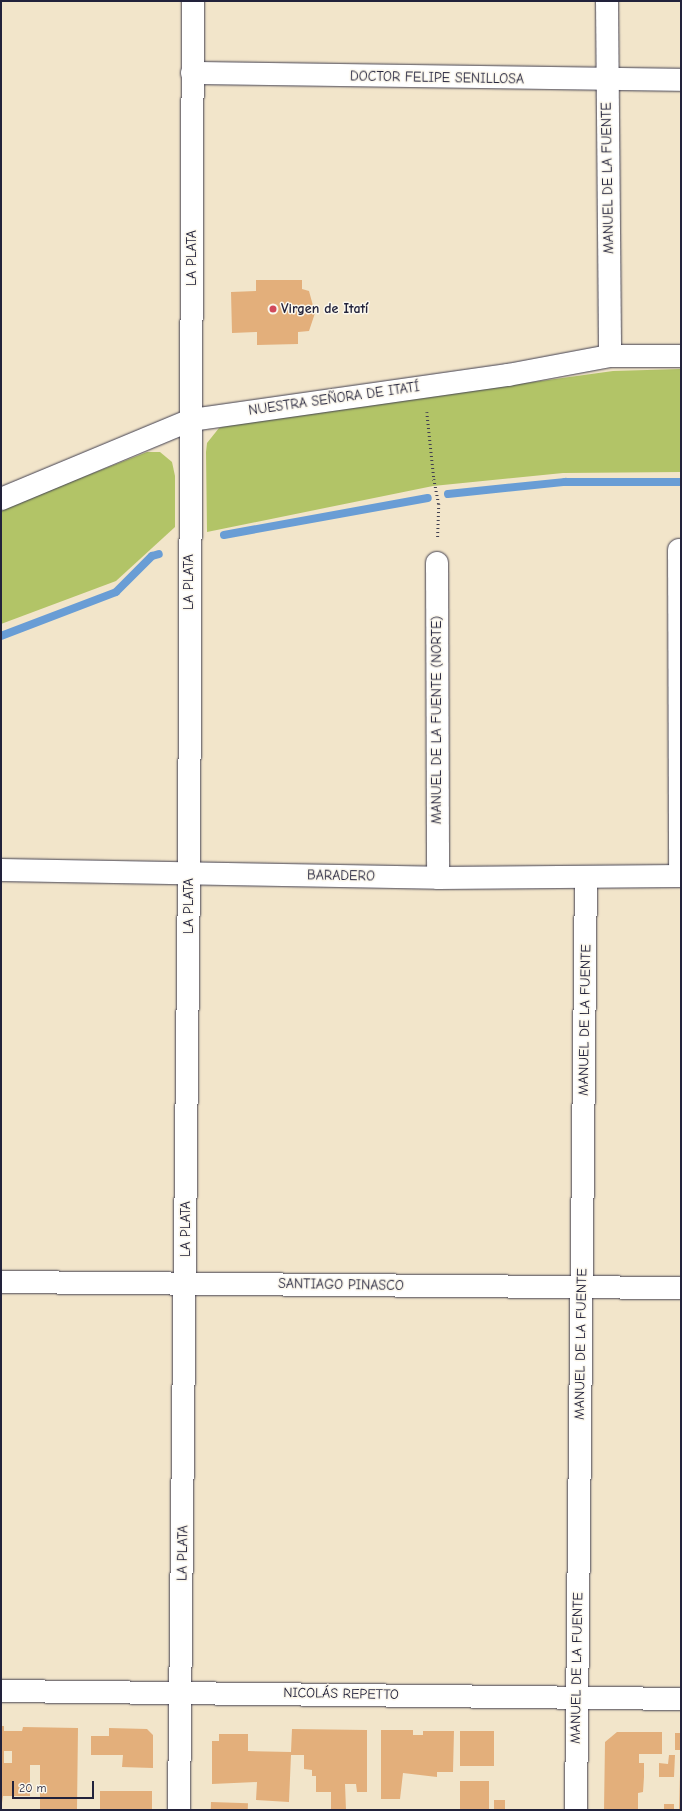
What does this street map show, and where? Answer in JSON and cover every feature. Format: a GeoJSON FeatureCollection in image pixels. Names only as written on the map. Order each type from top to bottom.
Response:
{"type":"FeatureCollection","features":[{"type":"Feature","properties":{"kind":"street","name":"LA PLATA"},"geometry":{"type":"LineString","coordinates":[[179,1810],[182,1692],[186,1283],[193,1]]}},
{"type":"Feature","properties":{"kind":"street","name":"MANUEL DE LA FUENTE"},"geometry":{"type":"LineString","coordinates":[[607,1],[610,356]]}},
{"type":"Feature","properties":{"kind":"street","name":"DOCTOR FELIPE SENILLOSA"},"geometry":{"type":"LineString","coordinates":[[192,73],[607,81],[681,80]]}},
{"type":"Feature","properties":{"kind":"street","name":"NUESTRA SEÑORA DE ITATÍ"},"geometry":{"type":"LineString","coordinates":[[1,499],[190,420],[508,375],[610,356],[681,356]]}},
{"type":"Feature","properties":{"kind":"street"},"geometry":{"type":"LineString","coordinates":[[679,550],[681,876]]}},
{"type":"Feature","properties":{"kind":"street","name":"MANUEL DE LA FUENTE (NORTE)"},"geometry":{"type":"LineString","coordinates":[[437,563],[438,878]]}},
{"type":"Feature","properties":{"kind":"street","name":"BARADERO"},"geometry":{"type":"LineString","coordinates":[[1,870],[438,878],[681,876]]}},
{"type":"Feature","properties":{"kind":"street","name":"MANUEL DE LA FUENTE"},"geometry":{"type":"LineString","coordinates":[[576,1810],[586,877]]}},
{"type":"Feature","properties":{"kind":"street","name":"SANTIAGO PINASCO"},"geometry":{"type":"LineString","coordinates":[[1,1282],[681,1288]]}},
{"type":"Feature","properties":{"kind":"street","name":"NICOLÁS REPETTO"},"geometry":{"type":"LineString","coordinates":[[1,1691],[681,1698]]}},
{"type":"Feature","properties":{"kind":"path"},"geometry":{"type":"LineString","coordinates":[[425,387],[434,479],[439,504],[437,563]]}},
{"type":"Feature","properties":{"kind":"green space"},"geometry":{"type":"Polygon","coordinates":[[[681,369],[681,472],[563,473],[433,486],[207,532],[207,443],[219,428],[232,424],[613,371],[681,369]]]}},
{"type":"Feature","properties":{"kind":"green space"},"geometry":{"type":"Polygon","coordinates":[[[147,452],[160,452],[172,462],[175,476],[175,527],[116,581],[1,624],[1,509],[147,452]]]}},
{"type":"Feature","properties":{"kind":"building","name":"Virgen de Itatí"},"geometry":{"type":"Polygon","coordinates":[[[256,280],[302,280],[302,289],[309,291],[315,313],[309,331],[298,332],[298,344],[257,345],[257,332],[232,333],[231,292],[256,291],[256,280]]]}},
{"type":"Feature","properties":{"kind":"building"},"geometry":{"type":"Polygon","coordinates":[[[1,1726],[4,1726],[4,1731],[22,1731],[23,1727],[78,1728],[77,1810],[40,1810],[40,1765],[30,1765],[30,1796],[3,1796],[1,1810],[1,1726]],[[4,1751],[4,1763],[12,1763],[12,1751],[4,1751]]]}},
{"type":"Feature","properties":{"kind":"building"},"geometry":{"type":"Polygon","coordinates":[[[109,1728],[147,1729],[153,1735],[153,1768],[122,1767],[123,1755],[91,1755],[91,1736],[109,1736],[109,1728]]]}},
{"type":"Feature","properties":{"kind":"building"},"geometry":{"type":"Polygon","coordinates":[[[292,1729],[367,1730],[367,1792],[357,1792],[356,1784],[345,1784],[346,1810],[331,1810],[331,1792],[316,1792],[316,1776],[312,1776],[312,1770],[304,1769],[304,1755],[291,1755],[289,1802],[256,1800],[257,1782],[212,1784],[212,1741],[219,1741],[219,1734],[248,1734],[248,1751],[291,1752],[292,1729]]]}},
{"type":"Feature","properties":{"kind":"building"},"geometry":{"type":"Polygon","coordinates":[[[381,1730],[413,1730],[413,1735],[423,1735],[423,1731],[454,1731],[453,1772],[437,1772],[437,1777],[403,1773],[400,1799],[381,1799],[381,1730]]]}},
{"type":"Feature","properties":{"kind":"building"},"geometry":{"type":"Polygon","coordinates":[[[460,1731],[494,1731],[494,1766],[460,1766],[460,1731]]]}},
{"type":"Feature","properties":{"kind":"building"},"geometry":{"type":"Polygon","coordinates":[[[617,1732],[662,1732],[662,1754],[639,1754],[639,1763],[644,1763],[644,1777],[643,1792],[638,1793],[638,1810],[604,1810],[605,1742],[617,1732]]]}},
{"type":"Feature","properties":{"kind":"building"},"geometry":{"type":"Polygon","coordinates":[[[675,1733],[681,1733],[681,1750],[675,1750],[675,1733]]]}},
{"type":"Feature","properties":{"kind":"building"},"geometry":{"type":"Polygon","coordinates":[[[669,1755],[675,1755],[674,1777],[659,1777],[659,1763],[668,1764],[669,1755]]]}},
{"type":"Feature","properties":{"kind":"building"},"geometry":{"type":"Polygon","coordinates":[[[680,1774],[681,1810],[679,1810],[680,1774]]]}},
{"type":"Feature","properties":{"kind":"building"},"geometry":{"type":"Polygon","coordinates":[[[460,1781],[489,1781],[489,1810],[460,1810],[460,1781]]]}},
{"type":"Feature","properties":{"kind":"building"},"geometry":{"type":"Polygon","coordinates":[[[100,1791],[152,1791],[152,1810],[100,1810],[100,1791]]]}},
{"type":"Feature","properties":{"kind":"building"},"geometry":{"type":"Polygon","coordinates":[[[494,1800],[505,1800],[505,1810],[494,1810],[494,1800]]]}},
{"type":"Feature","properties":{"kind":"building"},"geometry":{"type":"Polygon","coordinates":[[[211,1802],[248,1803],[248,1810],[211,1810],[211,1802]]]}},
{"type":"Feature","properties":{"kind":"building"},"geometry":{"type":"Polygon","coordinates":[[[664,1804],[674,1804],[674,1810],[664,1810],[664,1804]]]}},
{"type":"Feature","properties":{"kind":"waterway"},"geometry":{"type":"LineString","coordinates":[[448,494],[565,482],[681,482]]}},
{"type":"Feature","properties":{"kind":"waterway"},"geometry":{"type":"LineString","coordinates":[[224,535],[428,498]]}},
{"type":"Feature","properties":{"kind":"waterway"},"geometry":{"type":"LineString","coordinates":[[1,636],[116,592],[152,556],[159,554]]}},
{"type":"Feature","properties":{"kind":"place","name":"Virgen de Itatí"},"geometry":{"type":"Point","coordinates":[273,309]}}]}
